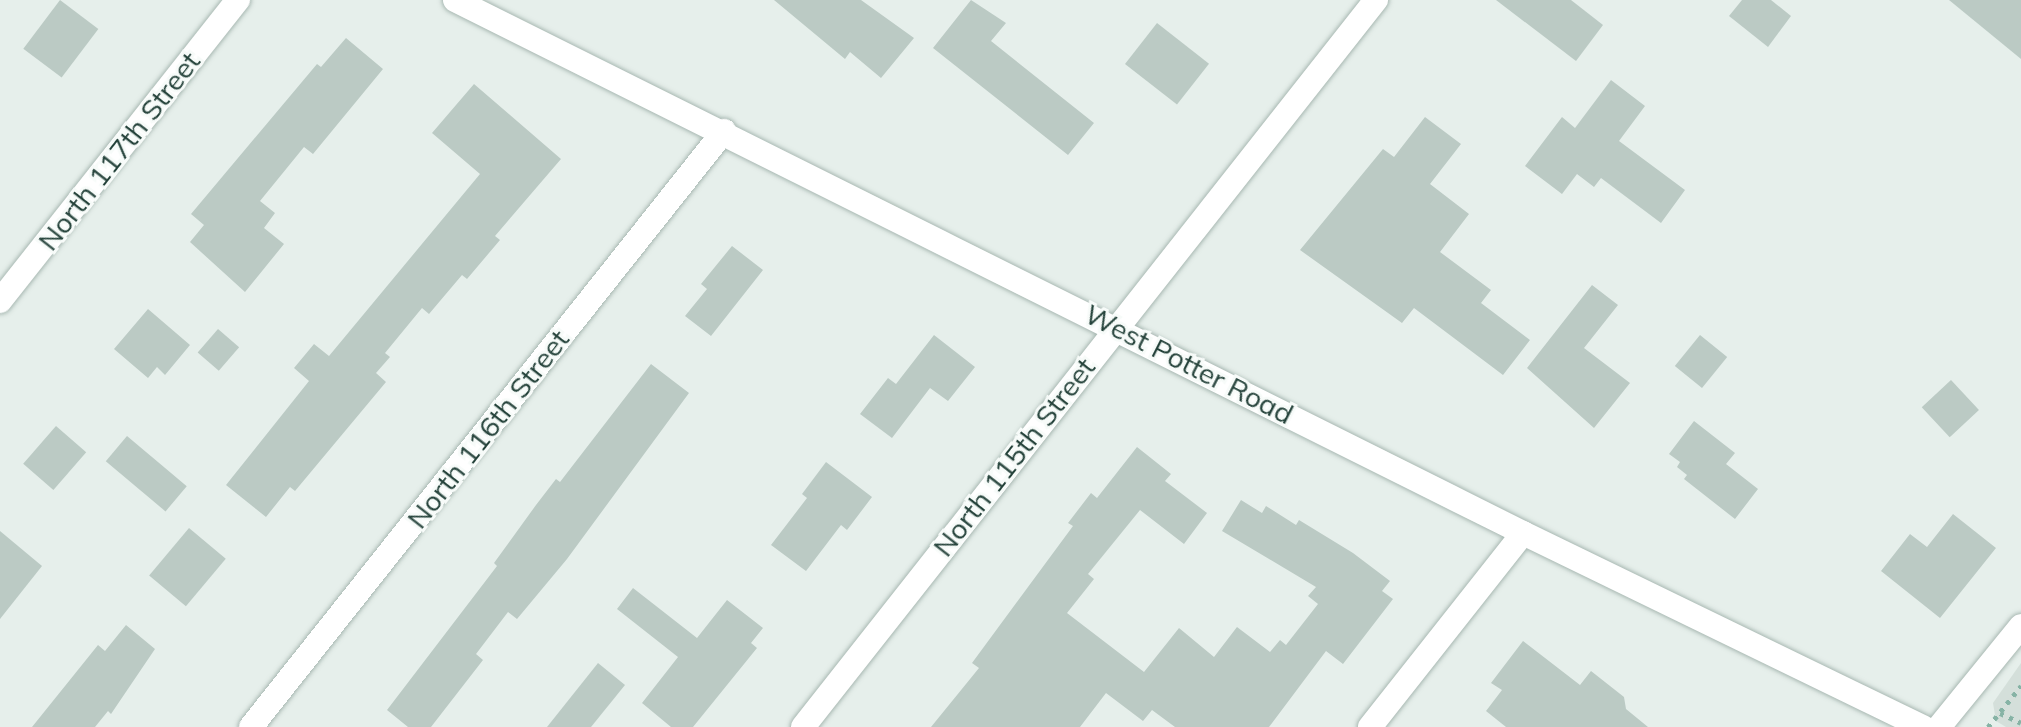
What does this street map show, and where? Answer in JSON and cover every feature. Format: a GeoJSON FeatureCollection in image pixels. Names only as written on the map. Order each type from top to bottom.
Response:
{"type":"FeatureCollection","features":[{"type":"Feature","properties":{"kind":"street","name":"North 117th Street"},"geometry":{"type":"LineString","coordinates":[[0,301],[238,0]]}},
{"type":"Feature","properties":{"kind":"street","name":"West Potter Road"},"geometry":{"type":"LineString","coordinates":[[455,0],[724,131],[1523,533],[1923,727]]}},
{"type":"Feature","properties":{"kind":"street","name":"North 115th Street"},"geometry":{"type":"LineString","coordinates":[[803,727],[1376,0]]}},
{"type":"Feature","properties":{"kind":"street","name":"North 116th Street"},"geometry":{"type":"LineString","coordinates":[[251,727],[724,131]]}},
{"type":"Feature","properties":{"kind":"street"},"geometry":{"type":"LineString","coordinates":[[1370,727],[1523,533]]}},
{"type":"Feature","properties":{"kind":"street"},"geometry":{"type":"LineString","coordinates":[[1939,727],[2021,626]]}},
{"type":"Feature","properties":{"kind":"path"},"geometry":{"type":"LineString","coordinates":[[1988,727],[2021,686]]}},
{"type":"Feature","properties":{"kind":"path"},"geometry":{"type":"LineString","coordinates":[[2000,713],[2021,723]]}},
{"type":"Feature","properties":{"kind":"shaded area"},"geometry":{"type":"Polygon","coordinates":[[[2021,663],[2021,727],[2006,727],[1996,721],[1993,703],[2021,663]]]}},
{"type":"Feature","properties":{"kind":"building"},"geometry":{"type":"Polygon","coordinates":[[[60,0],[98,29],[62,78],[23,49],[60,0]]]}},
{"type":"Feature","properties":{"kind":"building"},"geometry":{"type":"Polygon","coordinates":[[[774,0],[861,0],[914,38],[881,78],[850,52],[845,59],[774,0]]]}},
{"type":"Feature","properties":{"kind":"building"},"geometry":{"type":"Polygon","coordinates":[[[971,0],[1006,23],[991,41],[1094,123],[1068,155],[933,48],[971,0]]]}},
{"type":"Feature","properties":{"kind":"building"},"geometry":{"type":"Polygon","coordinates":[[[1496,0],[1571,0],[1603,25],[1576,61],[1496,0]]]}},
{"type":"Feature","properties":{"kind":"building"},"geometry":{"type":"Polygon","coordinates":[[[1742,0],[1771,0],[1791,16],[1768,47],[1729,16],[1742,0]]]}},
{"type":"Feature","properties":{"kind":"building"},"geometry":{"type":"Polygon","coordinates":[[[1949,0],[2021,0],[2021,59],[1949,0]]]}},
{"type":"Feature","properties":{"kind":"building"},"geometry":{"type":"Polygon","coordinates":[[[1157,23],[1209,64],[1177,105],[1125,64],[1157,23]]]}},
{"type":"Feature","properties":{"kind":"building"},"geometry":{"type":"Polygon","coordinates":[[[346,38],[383,69],[313,154],[304,147],[260,201],[275,213],[264,228],[284,244],[245,292],[190,242],[204,225],[191,214],[317,64],[321,67],[346,38]]]}},
{"type":"Feature","properties":{"kind":"building"},"geometry":{"type":"Polygon","coordinates":[[[1611,80],[1645,106],[1619,141],[1685,190],[1661,223],[1601,178],[1594,187],[1577,174],[1562,194],[1525,166],[1562,117],[1575,128],[1611,80]]]}},
{"type":"Feature","properties":{"kind":"building"},"geometry":{"type":"Polygon","coordinates":[[[474,84],[561,159],[495,236],[500,240],[467,279],[462,275],[429,314],[422,308],[385,353],[390,357],[376,373],[386,382],[295,491],[290,487],[266,517],[226,485],[309,381],[294,368],[314,344],[329,356],[480,174],[432,133],[474,84]]]}},
{"type":"Feature","properties":{"kind":"building"},"geometry":{"type":"Polygon","coordinates":[[[1425,117],[1461,144],[1430,184],[1469,214],[1440,252],[1491,290],[1481,303],[1530,340],[1503,375],[1414,308],[1402,323],[1300,250],[1383,149],[1394,157],[1425,117]]]}},
{"type":"Feature","properties":{"kind":"building"},"geometry":{"type":"Polygon","coordinates":[[[732,246],[763,270],[711,336],[685,316],[707,289],[701,284],[732,246]]]}},
{"type":"Feature","properties":{"kind":"building"},"geometry":{"type":"Polygon","coordinates":[[[1592,285],[1618,305],[1584,348],[1630,383],[1594,428],[1527,368],[1592,285]]]}},
{"type":"Feature","properties":{"kind":"building"},"geometry":{"type":"Polygon","coordinates":[[[148,309],[190,345],[165,375],[157,367],[148,378],[114,349],[148,309]]]}},
{"type":"Feature","properties":{"kind":"building"},"geometry":{"type":"Polygon","coordinates":[[[218,329],[239,347],[219,371],[198,352],[218,329]]]}},
{"type":"Feature","properties":{"kind":"building"},"geometry":{"type":"Polygon","coordinates":[[[934,335],[975,367],[948,401],[930,388],[892,438],[860,414],[888,378],[896,384],[934,335]]]}},
{"type":"Feature","properties":{"kind":"building"},"geometry":{"type":"Polygon","coordinates":[[[1700,335],[1727,357],[1702,388],[1675,366],[1700,335]]]}},
{"type":"Feature","properties":{"kind":"building"},"geometry":{"type":"Polygon","coordinates":[[[651,364],[689,393],[567,559],[517,619],[508,612],[476,654],[483,660],[431,727],[408,727],[387,710],[497,566],[494,563],[536,505],[556,479],[560,482],[651,364]]]}},
{"type":"Feature","properties":{"kind":"building"},"geometry":{"type":"Polygon","coordinates":[[[1951,380],[1979,410],[1950,437],[1922,407],[1951,380]]]}},
{"type":"Feature","properties":{"kind":"building"},"geometry":{"type":"Polygon","coordinates":[[[1694,421],[1735,453],[1726,464],[1758,489],[1735,519],[1684,479],[1687,475],[1677,467],[1680,462],[1669,454],[1694,421]]]}},
{"type":"Feature","properties":{"kind":"building"},"geometry":{"type":"Polygon","coordinates":[[[56,426],[86,452],[53,490],[23,464],[56,426]]]}},
{"type":"Feature","properties":{"kind":"building"},"geometry":{"type":"Polygon","coordinates":[[[127,436],[187,486],[166,511],[106,461],[127,436]]]}},
{"type":"Feature","properties":{"kind":"building"},"geometry":{"type":"Polygon","coordinates":[[[1137,447],[1171,474],[1165,481],[1207,513],[1184,544],[1140,510],[1088,574],[1094,579],[1067,613],[1144,672],[1179,628],[1214,657],[1237,627],[1270,652],[1280,640],[1286,645],[1318,604],[1308,596],[1316,587],[1222,531],[1241,500],[1262,513],[1266,506],[1296,525],[1299,520],[1353,553],[1390,581],[1382,591],[1393,599],[1343,664],[1326,651],[1269,727],[1175,727],[1152,710],[1143,721],[1106,693],[1080,727],[931,727],[979,668],[972,663],[1073,526],[1068,523],[1091,493],[1097,498],[1137,447]]]}},
{"type":"Feature","properties":{"kind":"building"},"geometry":{"type":"Polygon","coordinates":[[[826,462],[872,497],[847,530],[841,525],[806,571],[771,545],[807,498],[802,494],[826,462]]]}},
{"type":"Feature","properties":{"kind":"building"},"geometry":{"type":"Polygon","coordinates":[[[1953,514],[1996,548],[1940,618],[1881,571],[1910,534],[1927,547],[1953,514]]]}},
{"type":"Feature","properties":{"kind":"building"},"geometry":{"type":"Polygon","coordinates":[[[189,528],[226,559],[186,606],[149,575],[189,528]]]}},
{"type":"Feature","properties":{"kind":"building"},"geometry":{"type":"Polygon","coordinates":[[[0,531],[42,566],[0,619],[0,531]]]}},
{"type":"Feature","properties":{"kind":"building"},"geometry":{"type":"Polygon","coordinates":[[[633,588],[697,638],[727,600],[763,628],[751,643],[757,648],[693,727],[671,727],[642,703],[678,657],[617,609],[633,588]]]}},
{"type":"Feature","properties":{"kind":"building"},"geometry":{"type":"Polygon","coordinates":[[[126,625],[155,649],[111,714],[108,711],[95,727],[32,727],[98,645],[105,651],[126,625]]]}},
{"type":"Feature","properties":{"kind":"building"},"geometry":{"type":"Polygon","coordinates":[[[1523,641],[1580,685],[1591,671],[1624,697],[1626,709],[1648,727],[1506,727],[1486,711],[1502,690],[1491,683],[1523,641]]]}},
{"type":"Feature","properties":{"kind":"building"},"geometry":{"type":"Polygon","coordinates":[[[598,663],[625,685],[591,727],[547,727],[598,663]]]}}]}
